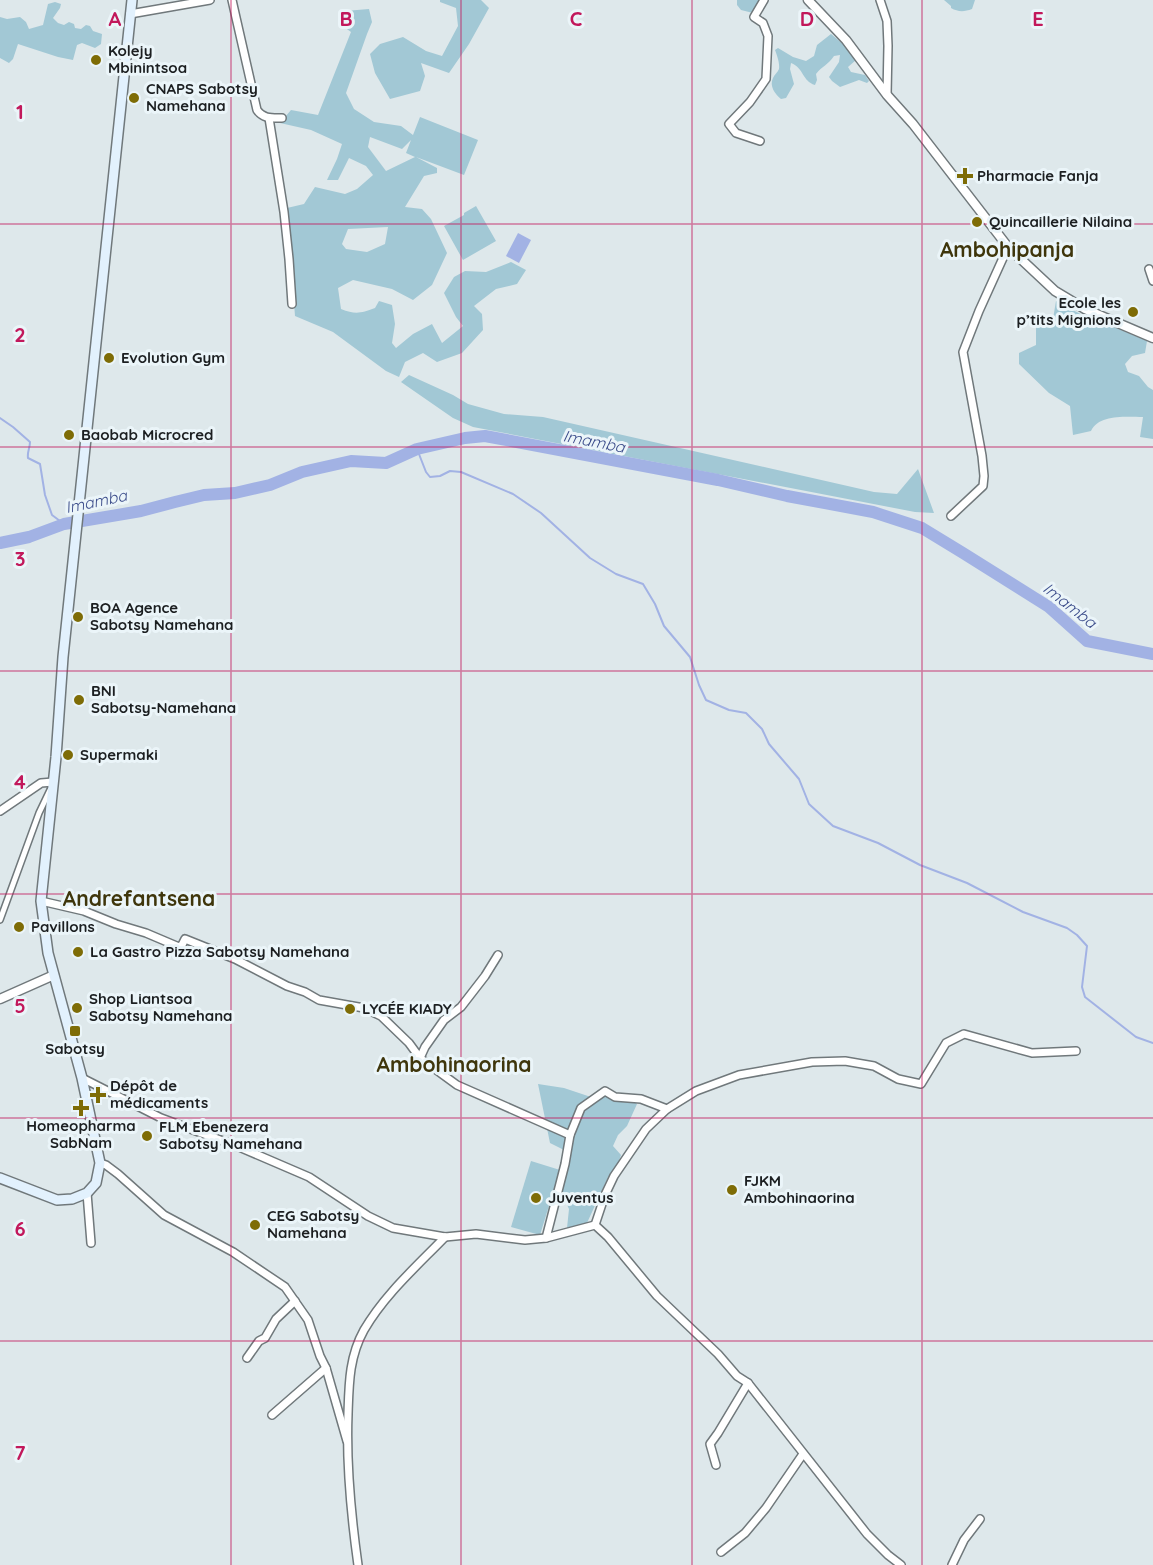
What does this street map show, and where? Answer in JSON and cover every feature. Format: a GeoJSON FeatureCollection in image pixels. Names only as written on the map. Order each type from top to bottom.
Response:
{"type":"FeatureCollection","features":[{"type":"Feature","properties":{"kind":"main road"},"geometry":{"type":"LineString","coordinates":[[0,1178],[57,1200],[72,1199],[87,1193],[96,1183],[100,1163],[82,1078],[47,948],[41,901],[76,528],[132,0]]}},
{"type":"Feature","properties":{"kind":"street"},"geometry":{"type":"LineString","coordinates":[[130,14],[210,0]]}},
{"type":"Feature","properties":{"kind":"street"},"geometry":{"type":"LineString","coordinates":[[232,0],[255,105],[261,115],[269,118],[282,118]]}},
{"type":"Feature","properties":{"kind":"street"},"geometry":{"type":"LineString","coordinates":[[760,141],[736,134],[729,124],[750,102],[766,79],[768,36],[763,23],[754,17],[764,0]]}},
{"type":"Feature","properties":{"kind":"street"},"geometry":{"type":"LineString","coordinates":[[808,0],[846,40],[1008,246],[1055,291],[1084,309],[1153,338]]}},
{"type":"Feature","properties":{"kind":"street"},"geometry":{"type":"LineString","coordinates":[[880,0],[887,21],[887,95]]}},
{"type":"Feature","properties":{"kind":"street"},"geometry":{"type":"LineString","coordinates":[[269,118],[284,213],[292,304]]}},
{"type":"Feature","properties":{"kind":"street"},"geometry":{"type":"LineString","coordinates":[[951,516],[983,486],[982,456],[963,352],[1008,246]]}},
{"type":"Feature","properties":{"kind":"street"},"geometry":{"type":"LineString","coordinates":[[1149,269],[1153,281]]}},
{"type":"Feature","properties":{"kind":"street"},"geometry":{"type":"LineString","coordinates":[[0,811],[41,783],[53,782],[39,813],[0,920]]}},
{"type":"Feature","properties":{"kind":"street"},"geometry":{"type":"LineString","coordinates":[[41,901],[84,911],[179,947],[185,939],[235,959],[286,986],[305,992],[319,1000],[364,1008],[381,1016],[395,1028],[420,1058],[457,1085],[570,1135]]}},
{"type":"Feature","properties":{"kind":"street"},"geometry":{"type":"LineString","coordinates":[[420,1058],[444,1020],[461,1007],[498,955]]}},
{"type":"Feature","properties":{"kind":"street"},"geometry":{"type":"LineString","coordinates":[[0,999],[54,975]]}},
{"type":"Feature","properties":{"kind":"street"},"geometry":{"type":"LineString","coordinates":[[595,1225],[605,1196],[627,1154],[646,1129],[667,1109],[696,1091],[739,1075],[812,1062],[845,1061],[874,1066],[898,1079],[921,1084],[946,1043],[964,1034],[1032,1053],[1076,1051]]}},
{"type":"Feature","properties":{"kind":"street"},"geometry":{"type":"LineString","coordinates":[[82,1078],[161,1118],[239,1147],[309,1177],[368,1216],[393,1228],[446,1237],[476,1234],[525,1240],[546,1238],[595,1225]]}},
{"type":"Feature","properties":{"kind":"street"},"geometry":{"type":"LineString","coordinates":[[546,1238],[570,1135],[580,1108],[605,1091],[615,1097],[641,1099],[667,1109]]}},
{"type":"Feature","properties":{"kind":"street"},"geometry":{"type":"LineString","coordinates":[[100,1163],[118,1174],[164,1215],[233,1252],[285,1287],[308,1320],[326,1368],[347,1441]]}},
{"type":"Feature","properties":{"kind":"street"},"geometry":{"type":"LineString","coordinates":[[87,1193],[91,1243]]}},
{"type":"Feature","properties":{"kind":"street"},"geometry":{"type":"LineString","coordinates":[[595,1225],[657,1296],[718,1354],[737,1376],[748,1383],[867,1534],[902,1565]]}},
{"type":"Feature","properties":{"kind":"street"},"geometry":{"type":"LineString","coordinates":[[358,1565],[351,1517],[347,1441],[349,1370],[363,1332],[380,1305],[446,1237]]}},
{"type":"Feature","properties":{"kind":"street"},"geometry":{"type":"LineString","coordinates":[[247,1358],[259,1341],[265,1338],[276,1319],[295,1301]]}},
{"type":"Feature","properties":{"kind":"street"},"geometry":{"type":"LineString","coordinates":[[272,1415],[326,1368]]}},
{"type":"Feature","properties":{"kind":"street"},"geometry":{"type":"LineString","coordinates":[[716,1465],[710,1444],[748,1383]]}},
{"type":"Feature","properties":{"kind":"street"},"geometry":{"type":"LineString","coordinates":[[721,1552],[745,1533],[766,1508],[803,1454]]}},
{"type":"Feature","properties":{"kind":"street"},"geometry":{"type":"LineString","coordinates":[[952,1565],[964,1540],[980,1519]]}},
{"type":"Feature","properties":{"kind":"shaded area"},"geometry":{"type":"Polygon","coordinates":[[[440,0],[481,0],[489,8],[469,44],[449,73],[421,63],[425,76],[420,91],[390,99],[375,73],[370,54],[380,44],[403,37],[426,51],[442,56],[458,26],[456,8],[440,0]]]}},
{"type":"Feature","properties":{"kind":"shaded area"},"geometry":{"type":"Polygon","coordinates":[[[737,0],[760,0],[753,13],[741,10],[737,5],[737,0]]]}},
{"type":"Feature","properties":{"kind":"shaded area"},"geometry":{"type":"Polygon","coordinates":[[[944,0],[975,0],[972,9],[961,11],[951,8],[944,0]]]}},
{"type":"Feature","properties":{"kind":"shaded area"},"geometry":{"type":"Polygon","coordinates":[[[55,2],[61,4],[53,18],[58,23],[64,25],[69,22],[74,24],[75,28],[81,29],[86,25],[90,26],[93,31],[102,34],[101,44],[95,48],[82,43],[77,45],[73,60],[18,44],[13,59],[9,63],[0,58],[0,17],[7,19],[20,17],[29,29],[43,25],[48,4],[55,2]]]}},
{"type":"Feature","properties":{"kind":"shaded area"},"geometry":{"type":"Polygon","coordinates":[[[369,9],[372,22],[346,93],[354,109],[374,122],[401,126],[413,135],[420,117],[478,140],[464,175],[416,157],[437,168],[437,173],[424,176],[405,207],[422,209],[431,219],[447,253],[432,285],[413,300],[392,289],[353,280],[338,288],[341,309],[355,313],[375,308],[379,301],[392,305],[395,324],[392,343],[396,348],[413,334],[432,324],[442,343],[463,326],[444,293],[454,277],[465,271],[486,272],[511,262],[526,270],[517,284],[496,289],[474,306],[482,314],[483,330],[462,353],[437,362],[423,353],[405,362],[399,377],[386,371],[333,332],[295,316],[287,208],[304,204],[315,187],[345,194],[357,189],[373,175],[366,166],[349,158],[338,180],[327,180],[342,144],[311,130],[280,123],[291,110],[318,115],[351,32],[340,24],[340,18],[345,11],[369,9]],[[370,137],[368,147],[386,171],[415,157],[406,153],[411,140],[402,149],[370,137]],[[388,227],[348,229],[342,244],[346,249],[367,252],[385,244],[388,227]]]}},
{"type":"Feature","properties":{"kind":"shaded area"},"geometry":{"type":"Polygon","coordinates":[[[831,34],[856,55],[856,60],[848,67],[851,72],[865,75],[869,81],[867,83],[859,80],[840,87],[832,81],[829,77],[839,62],[840,55],[834,56],[818,71],[815,85],[791,63],[790,69],[794,84],[786,98],[781,99],[772,87],[772,81],[779,69],[775,50],[778,48],[793,57],[806,61],[814,56],[817,45],[831,34]]]}},
{"type":"Feature","properties":{"kind":"shaded area"},"geometry":{"type":"Polygon","coordinates":[[[476,206],[496,241],[463,260],[444,226],[476,206]]]}},
{"type":"Feature","properties":{"kind":"shaded area"},"geometry":{"type":"Polygon","coordinates":[[[1056,301],[1086,317],[1147,341],[1145,353],[1132,356],[1125,364],[1128,372],[1139,376],[1153,390],[1153,439],[1140,437],[1143,417],[1106,419],[1091,431],[1073,435],[1070,406],[1049,393],[1019,364],[1019,353],[1036,345],[1036,321],[1052,325],[1056,301]]]}},
{"type":"Feature","properties":{"kind":"shaded area"},"geometry":{"type":"Polygon","coordinates":[[[409,375],[468,404],[504,414],[543,417],[874,492],[897,494],[918,469],[934,513],[915,512],[473,427],[453,418],[401,382],[409,375]]]}},
{"type":"Feature","properties":{"kind":"shaded area"},"geometry":{"type":"Polygon","coordinates":[[[538,1084],[564,1088],[591,1097],[605,1096],[613,1099],[633,1100],[637,1104],[627,1126],[618,1135],[613,1146],[621,1155],[619,1161],[608,1177],[587,1223],[567,1228],[569,1209],[562,1194],[568,1152],[550,1143],[538,1084]]]}},
{"type":"Feature","properties":{"kind":"shaded area","name":"Juventus"},"geometry":{"type":"Polygon","coordinates":[[[531,1161],[560,1170],[540,1235],[511,1227],[531,1161]]]}},
{"type":"Feature","properties":{"kind":"water"},"geometry":{"type":"Polygon","coordinates":[[[518,233],[531,240],[519,263],[506,256],[518,233]]]}},
{"type":"Feature","properties":{"kind":"waterway"},"geometry":{"type":"LineString","coordinates":[[0,418],[30,442],[28,458],[40,464],[45,495],[52,515],[64,524]]}},
{"type":"Feature","properties":{"kind":"waterway","name":"Imamba"},"geometry":{"type":"LineString","coordinates":[[0,543],[29,537],[64,524],[141,511],[204,495],[235,493],[270,485],[302,472],[351,461],[386,463],[417,449],[485,436],[873,512],[922,528],[1049,607],[1087,641],[1153,654]]}},
{"type":"Feature","properties":{"kind":"waterway"},"geometry":{"type":"LineString","coordinates":[[417,449],[430,477],[440,476],[450,471],[461,472],[513,494],[541,513],[590,558],[616,574],[643,584],[664,626],[690,657],[706,700],[729,710],[746,713],[762,729],[769,744],[799,779],[809,804],[833,826],[878,843],[920,865],[967,883],[1023,912],[1067,928],[1087,946],[1082,987],[1085,997],[1136,1037],[1153,1043]]}},
{"type":"Feature","properties":{"kind":"place","name":"Kolejy Mbinintsoa"},"geometry":{"type":"Point","coordinates":[96,60]}},
{"type":"Feature","properties":{"kind":"place","name":"CNAPS Sabotsy Namehana"},"geometry":{"type":"Point","coordinates":[134,98]}},
{"type":"Feature","properties":{"kind":"place","name":"Pharmacie Fanja"},"geometry":{"type":"Point","coordinates":[965,176]}},
{"type":"Feature","properties":{"kind":"place","name":"Quincaillerie Nilaina"},"geometry":{"type":"Point","coordinates":[977,222]}},
{"type":"Feature","properties":{"kind":"place","name":"Ecole les p’tits Mignions"},"geometry":{"type":"Point","coordinates":[1133,312]}},
{"type":"Feature","properties":{"kind":"place","name":"Evolution Gym"},"geometry":{"type":"Point","coordinates":[109,358]}},
{"type":"Feature","properties":{"kind":"place","name":"Baobab Microcred"},"geometry":{"type":"Point","coordinates":[69,435]}},
{"type":"Feature","properties":{"kind":"place","name":"BOA Agence Sabotsy Namehana"},"geometry":{"type":"Point","coordinates":[78,617]}},
{"type":"Feature","properties":{"kind":"place","name":"BNI Sabotsy-Namehana"},"geometry":{"type":"Point","coordinates":[79,700]}},
{"type":"Feature","properties":{"kind":"place","name":"Supermaki"},"geometry":{"type":"Point","coordinates":[68,755]}},
{"type":"Feature","properties":{"kind":"place","name":"Pavillons"},"geometry":{"type":"Point","coordinates":[19,927]}},
{"type":"Feature","properties":{"kind":"place","name":"La Gastro Pizza Sabotsy Namehana"},"geometry":{"type":"Point","coordinates":[78,952]}},
{"type":"Feature","properties":{"kind":"place","name":"Shop Liantsoa Sabotsy Namehana"},"geometry":{"type":"Point","coordinates":[77,1008]}},
{"type":"Feature","properties":{"kind":"place","name":"LYCÉE KIADY"},"geometry":{"type":"Point","coordinates":[350,1009]}},
{"type":"Feature","properties":{"kind":"place","name":"Sabotsy"},"geometry":{"type":"Point","coordinates":[75,1031]}},
{"type":"Feature","properties":{"kind":"place","name":"Dépôt de médicaments"},"geometry":{"type":"Point","coordinates":[98,1095]}},
{"type":"Feature","properties":{"kind":"place","name":"Homeopharma SabNam"},"geometry":{"type":"Point","coordinates":[81,1108]}},
{"type":"Feature","properties":{"kind":"place","name":"FLM Ebenezera Sabotsy Namehana"},"geometry":{"type":"Point","coordinates":[147,1136]}},
{"type":"Feature","properties":{"kind":"place","name":"FJKM Ambohinaorina"},"geometry":{"type":"Point","coordinates":[732,1190]}},
{"type":"Feature","properties":{"kind":"place","name":"Juventus"},"geometry":{"type":"Point","coordinates":[536,1198]}},
{"type":"Feature","properties":{"kind":"place","name":"CEG Sabotsy Namehana"},"geometry":{"type":"Point","coordinates":[255,1225]}},
{"type":"Feature","properties":{"kind":"district","name":"Ambohipanja"},"geometry":{"type":"Point","coordinates":[1007,250]}},
{"type":"Feature","properties":{"kind":"district","name":"Andrefantsena"},"geometry":{"type":"Point","coordinates":[139,899]}},
{"type":"Feature","properties":{"kind":"district","name":"Ambohinaorina"},"geometry":{"type":"Point","coordinates":[454,1065]}}]}
